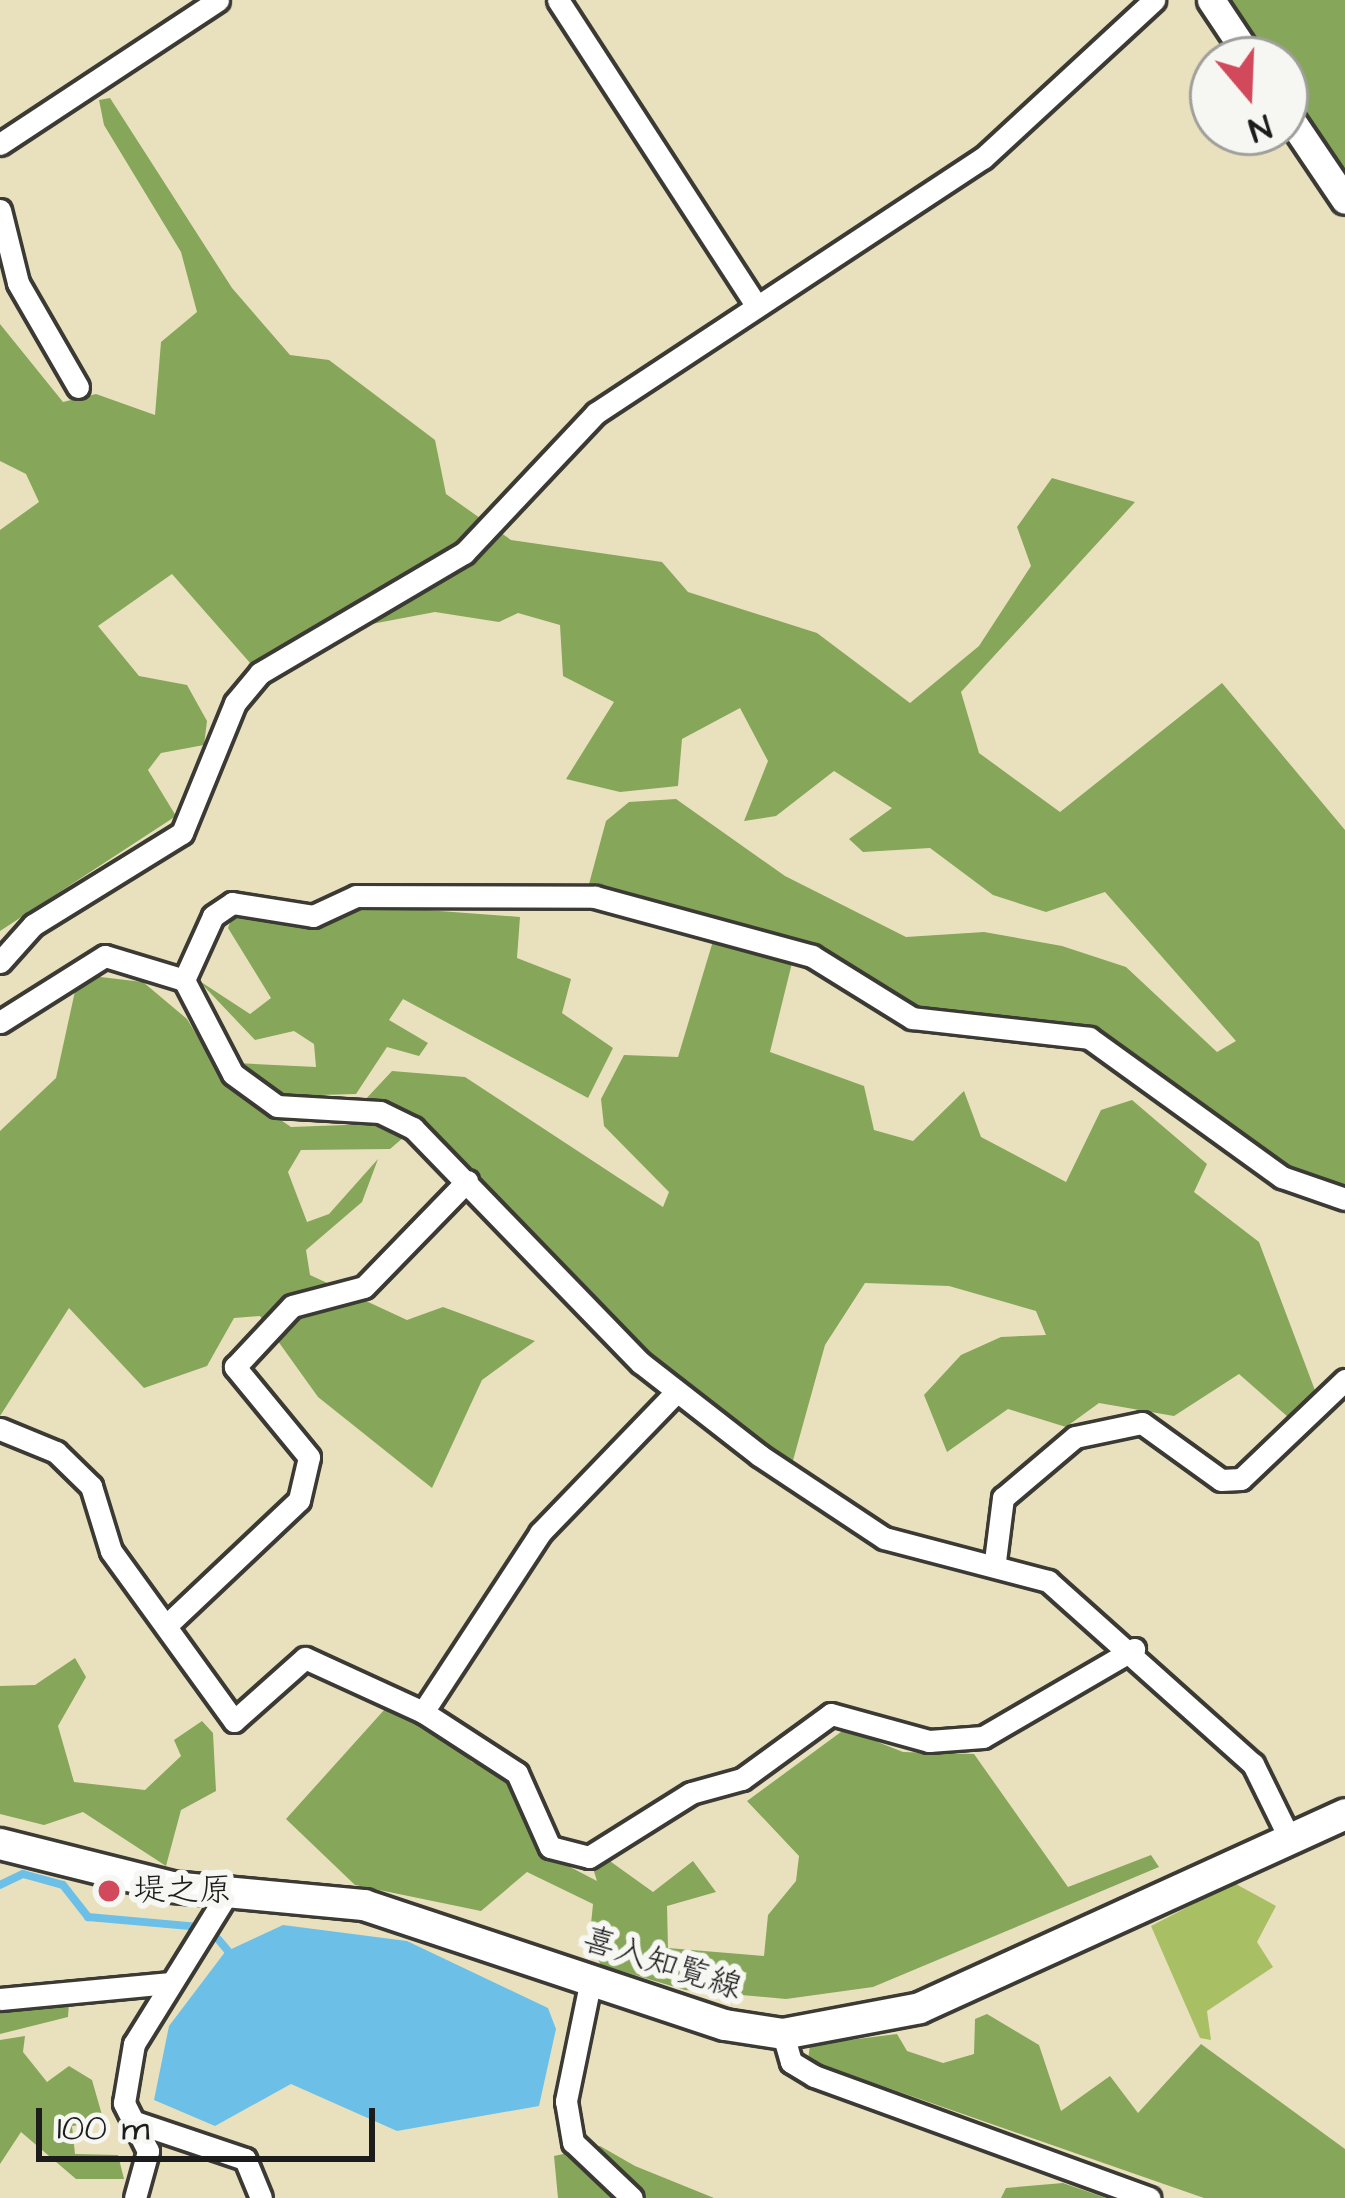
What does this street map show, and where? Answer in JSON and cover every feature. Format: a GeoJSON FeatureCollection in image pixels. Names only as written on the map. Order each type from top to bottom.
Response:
{"type":"FeatureCollection","features":[{"type":"Feature","properties":{"kind":"main road","name":"喜入知覧線"},"geometry":{"type":"LineString","coordinates":[[0,1844],[227,1894],[364,1905],[591,1979],[783,2034],[920,2008],[1288,1835],[1345,1814]]}},
{"type":"Feature","properties":{"kind":"street"},"geometry":{"type":"LineString","coordinates":[[0,143],[218,0]]}},
{"type":"Feature","properties":{"kind":"street"},"geometry":{"type":"LineString","coordinates":[[557,0],[757,306]]}},
{"type":"Feature","properties":{"kind":"street"},"geometry":{"type":"LineString","coordinates":[[0,962],[33,925],[182,833],[235,703],[260,673],[464,554],[596,413],[983,158],[1154,0]]}},
{"type":"Feature","properties":{"kind":"street"},"geometry":{"type":"LineString","coordinates":[[1211,0],[1235,36]]}},
{"type":"Feature","properties":{"kind":"street"},"geometry":{"type":"LineString","coordinates":[[1309,147],[1345,200]]}},
{"type":"Feature","properties":{"kind":"street"},"geometry":{"type":"LineString","coordinates":[[0,210],[18,283],[78,387]]}},
{"type":"Feature","properties":{"kind":"street"},"geometry":{"type":"LineString","coordinates":[[184,980],[213,916],[232,903],[313,916],[356,896],[595,897],[812,956],[912,1018],[1089,1038],[1282,1177],[1345,1199]]}},
{"type":"Feature","properties":{"kind":"street"},"geometry":{"type":"LineString","coordinates":[[0,1022],[105,956],[184,980],[232,1074],[277,1106],[380,1112],[467,1180],[675,1394],[884,1538],[938,1560],[995,1562],[1048,1581],[1134,1649],[1253,1764],[1288,1835]]}},
{"type":"Feature","properties":{"kind":"street"},"geometry":{"type":"LineString","coordinates":[[169,1623],[298,1500],[309,1456],[235,1366],[292,1306],[364,1287],[467,1180]]}},
{"type":"Feature","properties":{"kind":"street"},"geometry":{"type":"LineString","coordinates":[[995,1562],[1003,1498],[1075,1437],[1142,1423],[1221,1480],[1241,1479],[1345,1380]]}},
{"type":"Feature","properties":{"kind":"street"},"geometry":{"type":"LineString","coordinates":[[423,1712],[540,1533],[675,1394]]}},
{"type":"Feature","properties":{"kind":"street"},"geometry":{"type":"LineString","coordinates":[[0,1429],[56,1452],[91,1486],[111,1551],[169,1623],[234,1720],[305,1658],[423,1712],[517,1773],[550,1847],[589,1857],[691,1792],[742,1779],[831,1714],[929,1741],[983,1737],[1134,1649]]}},
{"type":"Feature","properties":{"kind":"street"},"geometry":{"type":"LineString","coordinates":[[135,2198],[148,2151],[124,2103],[134,2044],[227,1894]]}},
{"type":"Feature","properties":{"kind":"street"},"geometry":{"type":"LineString","coordinates":[[591,1979],[566,2101],[574,2142],[632,2198]]}},
{"type":"Feature","properties":{"kind":"street"},"geometry":{"type":"LineString","coordinates":[[0,2000],[169,1983]]}},
{"type":"Feature","properties":{"kind":"street"},"geometry":{"type":"LineString","coordinates":[[783,2034],[791,2062],[814,2076],[1150,2198]]}},
{"type":"Feature","properties":{"kind":"street"},"geometry":{"type":"LineString","coordinates":[[133,2121],[245,2159],[261,2198]]}},
{"type":"Feature","properties":{"kind":"green space"},"geometry":{"type":"Polygon","coordinates":[[[1228,0],[1345,0],[1345,171],[1309,118],[1309,36],[1253,36],[1228,0]]]}},
{"type":"Feature","properties":{"kind":"green space"},"geometry":{"type":"Polygon","coordinates":[[[110,98],[232,288],[290,355],[329,360],[435,440],[446,494],[511,540],[662,562],[688,592],[817,633],[910,703],[979,646],[1031,566],[1017,527],[1052,478],[1135,502],[961,692],[979,753],[1060,812],[1222,683],[1345,830],[1345,1190],[1286,1168],[1083,1026],[916,1010],[589,884],[606,821],[629,802],[676,799],[785,876],[906,937],[984,932],[1062,946],[1126,967],[1217,1052],[1236,1041],[1105,892],[1046,912],[993,895],[930,848],[863,852],[849,839],[892,808],[834,771],[776,816],[744,821],[768,761],[740,708],[682,739],[678,786],[620,792],[566,779],[614,702],[563,676],[560,625],[518,613],[499,622],[435,612],[308,636],[251,664],[172,574],[98,626],[139,676],[187,685],[207,721],[204,745],[161,753],[148,770],[176,816],[0,931],[0,530],[39,502],[26,474],[0,461],[0,324],[63,402],[96,394],[155,415],[161,342],[197,312],[181,252],[104,125],[99,100],[110,98]]]}},
{"type":"Feature","properties":{"kind":"green space"},"geometry":{"type":"Polygon","coordinates":[[[359,905],[520,917],[517,958],[571,979],[562,1013],[613,1048],[588,1098],[403,999],[389,1020],[428,1043],[419,1056],[387,1047],[356,1094],[283,1096],[236,1063],[316,1067],[314,1044],[294,1031],[255,1040],[198,980],[250,1014],[271,998],[228,928],[234,912],[359,905]]]}},
{"type":"Feature","properties":{"kind":"green space"},"geometry":{"type":"Polygon","coordinates":[[[713,941],[792,963],[770,1052],[864,1086],[874,1130],[913,1141],[964,1091],[981,1137],[1066,1182],[1101,1110],[1132,1100],[1207,1164],[1194,1192],[1259,1242],[1316,1393],[1288,1417],[1239,1374],[1174,1416],[1099,1403],[1066,1427],[1008,1409],[947,1452],[924,1395],[961,1355],[1001,1337],[1046,1335],[1036,1311],[949,1286],[865,1283],[825,1345],[792,1464],[675,1382],[421,1116],[364,1101],[392,1071],[465,1077],[663,1207],[669,1192],[604,1126],[601,1099],[624,1055],[678,1057],[713,941]]]}},
{"type":"Feature","properties":{"kind":"green space"},"geometry":{"type":"Polygon","coordinates":[[[92,976],[143,982],[187,1019],[225,1082],[291,1127],[373,1124],[404,1137],[390,1149],[301,1150],[288,1172],[307,1222],[329,1214],[378,1159],[362,1202],[306,1250],[310,1275],[407,1320],[443,1307],[535,1341],[482,1380],[432,1488],[318,1397],[260,1316],[234,1318],[207,1366],[144,1388],[69,1308],[0,1416],[0,1131],[56,1078],[77,982],[92,976]]]}},
{"type":"Feature","properties":{"kind":"green space"},"geometry":{"type":"Polygon","coordinates":[[[75,1658],[86,1677],[58,1726],[74,1782],[145,1790],[181,1756],[174,1740],[202,1721],[213,1733],[216,1791],[181,1810],[166,1866],[83,1812],[44,1825],[0,1814],[0,1686],[35,1685],[75,1658]]]}},
{"type":"Feature","properties":{"kind":"green space"},"geometry":{"type":"Polygon","coordinates":[[[385,1709],[440,1728],[472,1762],[507,1774],[543,1853],[597,1881],[592,1865],[607,1859],[653,1892],[693,1861],[716,1892],[667,1906],[668,1948],[764,1956],[768,1915],[796,1881],[799,1856],[747,1801],[845,1729],[903,1752],[974,1754],[1068,1887],[1151,1855],[1159,1867],[873,1987],[786,1999],[685,1990],[601,1965],[589,1944],[593,1904],[527,1872],[481,1911],[355,1885],[286,1819],[385,1709]]]}},
{"type":"Feature","properties":{"kind":"green space"},"geometry":{"type":"Polygon","coordinates":[[[1234,1883],[1276,1906],[1257,1942],[1273,1967],[1207,2011],[1211,2040],[1200,2038],[1151,1926],[1234,1883]]]}},
{"type":"Feature","properties":{"kind":"green space"},"geometry":{"type":"Polygon","coordinates":[[[69,2002],[68,2017],[0,2034],[0,2011],[69,2002]]]}},
{"type":"Feature","properties":{"kind":"green space"},"geometry":{"type":"Polygon","coordinates":[[[987,2014],[1039,2045],[1061,2111],[1110,2076],[1138,2113],[1201,2044],[1345,2149],[1345,2198],[1204,2198],[808,2060],[810,2045],[897,2034],[907,2051],[943,2063],[974,2054],[975,2019],[987,2014]]]}},
{"type":"Feature","properties":{"kind":"green space"},"geometry":{"type":"Polygon","coordinates":[[[25,2036],[23,2052],[47,2082],[69,2066],[92,2080],[104,2122],[72,2126],[75,2154],[118,2155],[124,2179],[76,2179],[21,2132],[0,2164],[0,2040],[25,2036]]]}},
{"type":"Feature","properties":{"kind":"green space"},"geometry":{"type":"Polygon","coordinates":[[[600,2146],[635,2166],[714,2198],[558,2198],[554,2156],[600,2146]]]}},
{"type":"Feature","properties":{"kind":"green space"},"geometry":{"type":"Polygon","coordinates":[[[1063,2183],[1106,2198],[1001,2198],[1006,2188],[1063,2183]]]}},
{"type":"Feature","properties":{"kind":"water"},"geometry":{"type":"Polygon","coordinates":[[[283,1925],[407,1941],[548,2008],[556,2029],[539,2106],[397,2131],[291,2084],[215,2126],[154,2100],[169,2026],[225,1952],[283,1925]]]}},
{"type":"Feature","properties":{"kind":"waterway"},"geometry":{"type":"LineString","coordinates":[[0,1885],[23,1874],[63,1885],[88,1917],[199,1927]]}},
{"type":"Feature","properties":{"kind":"waterway"},"geometry":{"type":"LineString","coordinates":[[218,1939],[233,1957]]}},
{"type":"Feature","properties":{"kind":"place","name":"堤之原"},"geometry":{"type":"Point","coordinates":[109,1891]}}]}
